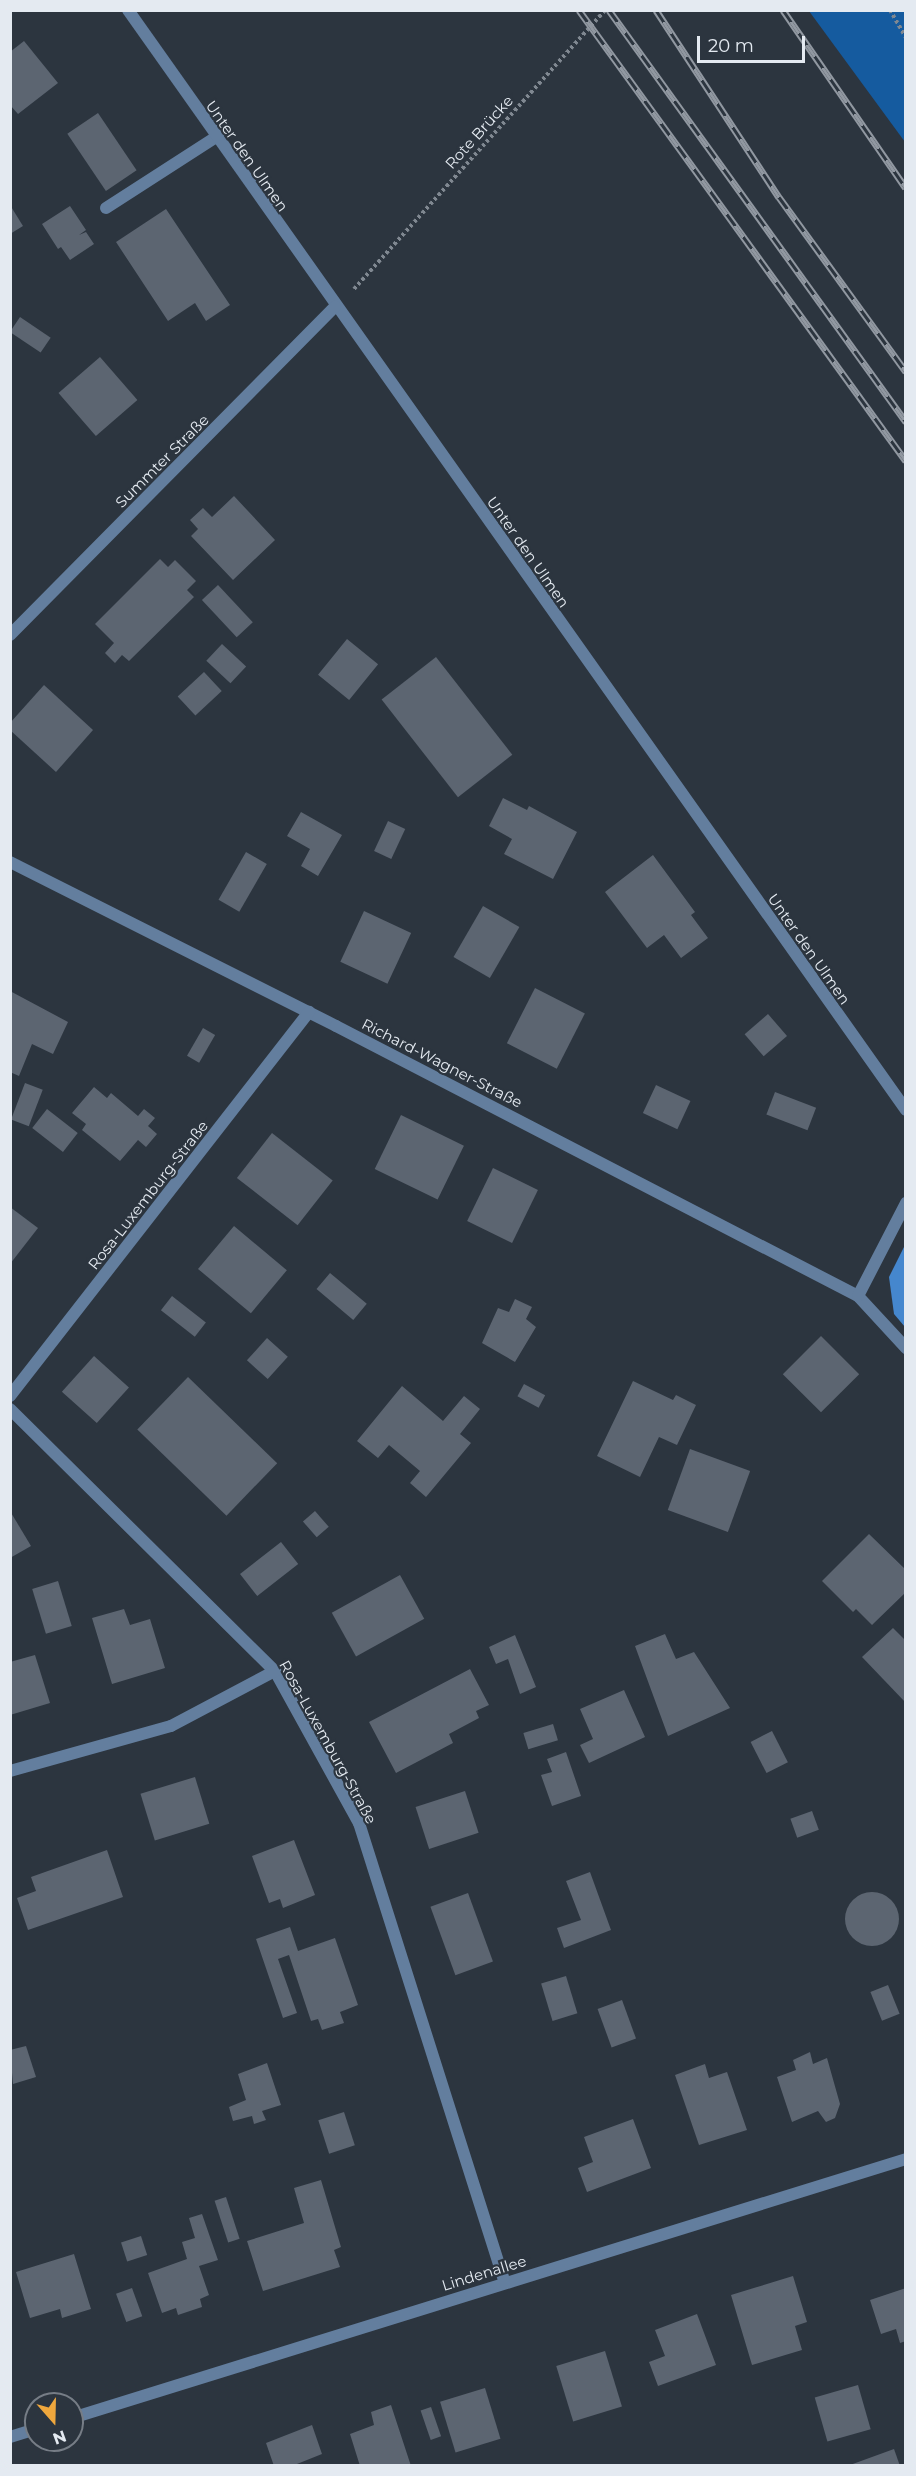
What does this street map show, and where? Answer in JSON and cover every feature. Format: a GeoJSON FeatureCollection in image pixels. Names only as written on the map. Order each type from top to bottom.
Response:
{"type":"FeatureCollection","features":[{"type":"Feature","properties":{"kind":"street","name":"Unter den Ulmen"},"geometry":{"type":"LineString","coordinates":[[128,10],[335,307],[906,1110]]}},
{"type":"Feature","properties":{"kind":"street"},"geometry":{"type":"LineString","coordinates":[[106,208],[216,137]]}},
{"type":"Feature","properties":{"kind":"street","name":"Summter Straße"},"geometry":{"type":"LineString","coordinates":[[10,635],[335,307]]}},
{"type":"Feature","properties":{"kind":"street","name":"Richard-Wagner-Straße"},"geometry":{"type":"LineString","coordinates":[[10,862],[309,1012],[858,1296],[906,1348]]}},
{"type":"Feature","properties":{"kind":"street","name":"Rosa-Luxemburg-Straße"},"geometry":{"type":"LineString","coordinates":[[10,1396],[309,1012]]}},
{"type":"Feature","properties":{"kind":"street"},"geometry":{"type":"LineString","coordinates":[[858,1296],[906,1203]]}},
{"type":"Feature","properties":{"kind":"street","name":"Rosa-Luxemburg-Straße"},"geometry":{"type":"LineString","coordinates":[[10,1409],[275,1671],[359,1823],[505,2282]]}},
{"type":"Feature","properties":{"kind":"street"},"geometry":{"type":"LineString","coordinates":[[10,1771],[171,1726],[275,1671]]}},
{"type":"Feature","properties":{"kind":"street","name":"Lindenallee"},"geometry":{"type":"LineString","coordinates":[[84,2414],[906,2159]]}},
{"type":"Feature","properties":{"kind":"path","name":"Rote Brücke"},"geometry":{"type":"LineString","coordinates":[[350,294],[605,10]]}},
{"type":"Feature","properties":{"kind":"path"},"geometry":{"type":"LineString","coordinates":[[890,10],[906,38]]}},
{"type":"Feature","properties":{"kind":"shaded area"},"geometry":{"type":"Polygon","coordinates":[[[809,11],[905,11],[905,142],[809,11]]]}},
{"type":"Feature","properties":{"kind":"shaded area"},"geometry":{"type":"Polygon","coordinates":[[[905,1245],[905,1327],[894,1314],[889,1277],[905,1245]]]}},
{"type":"Feature","properties":{"kind":"building"},"geometry":{"type":"Polygon","coordinates":[[[24,41],[58,83],[18,114],[10,105],[10,52],[24,41]]]}},
{"type":"Feature","properties":{"kind":"building"},"geometry":{"type":"Polygon","coordinates":[[[98,113],[137,170],[106,191],[67,134],[98,113]]]}},
{"type":"Feature","properties":{"kind":"building"},"geometry":{"type":"Polygon","coordinates":[[[10,205],[23,226],[10,234],[10,205]]]}},
{"type":"Feature","properties":{"kind":"building"},"geometry":{"type":"Polygon","coordinates":[[[70,206],[86,230],[79,235],[86,232],[94,244],[70,260],[61,247],[58,249],[42,224],[70,206]]]}},
{"type":"Feature","properties":{"kind":"building"},"geometry":{"type":"Polygon","coordinates":[[[166,209],[230,305],[206,321],[195,303],[168,321],[116,242],[166,209]]]}},
{"type":"Feature","properties":{"kind":"building"},"geometry":{"type":"Polygon","coordinates":[[[20,317],[51,338],[41,353],[10,332],[20,317]]]}},
{"type":"Feature","properties":{"kind":"building"},"geometry":{"type":"Polygon","coordinates":[[[100,357],[137,400],[96,436],[58,393],[100,357]]]}},
{"type":"Feature","properties":{"kind":"building"},"geometry":{"type":"Polygon","coordinates":[[[234,496],[275,540],[233,580],[191,536],[198,529],[190,520],[203,508],[212,517],[234,496]]]}},
{"type":"Feature","properties":{"kind":"building"},"geometry":{"type":"Polygon","coordinates":[[[160,559],[168,567],[175,560],[196,581],[187,590],[194,597],[129,661],[122,655],[115,663],[105,653],[114,643],[95,624],[160,559]]]}},
{"type":"Feature","properties":{"kind":"building"},"geometry":{"type":"Polygon","coordinates":[[[218,585],[253,622],[237,637],[202,600],[218,585]]]}},
{"type":"Feature","properties":{"kind":"building"},"geometry":{"type":"Polygon","coordinates":[[[347,639],[378,664],[349,700],[318,675],[347,639]]]}},
{"type":"Feature","properties":{"kind":"building"},"geometry":{"type":"Polygon","coordinates":[[[222,644],[246,667],[230,683],[206,661],[222,644]]]}},
{"type":"Feature","properties":{"kind":"building"},"geometry":{"type":"Polygon","coordinates":[[[436,657],[512,755],[458,797],[382,699],[436,657]]]}},
{"type":"Feature","properties":{"kind":"building"},"geometry":{"type":"Polygon","coordinates":[[[204,672],[222,691],[195,716],[178,697],[204,672]]]}},
{"type":"Feature","properties":{"kind":"building"},"geometry":{"type":"Polygon","coordinates":[[[44,685],[93,730],[56,772],[10,730],[10,723],[44,685]]]}},
{"type":"Feature","properties":{"kind":"building"},"geometry":{"type":"Polygon","coordinates":[[[503,798],[527,810],[529,806],[577,832],[553,879],[504,854],[512,839],[489,826],[503,798]]]}},
{"type":"Feature","properties":{"kind":"building"},"geometry":{"type":"Polygon","coordinates":[[[301,812],[342,835],[318,876],[301,866],[310,849],[287,836],[301,812]]]}},
{"type":"Feature","properties":{"kind":"building"},"geometry":{"type":"Polygon","coordinates":[[[388,821],[405,829],[391,859],[374,851],[388,821]]]}},
{"type":"Feature","properties":{"kind":"building"},"geometry":{"type":"Polygon","coordinates":[[[246,852],[267,864],[239,912],[218,900],[246,852]]]}},
{"type":"Feature","properties":{"kind":"building"},"geometry":{"type":"Polygon","coordinates":[[[653,855],[695,912],[691,915],[708,938],[681,958],[664,935],[647,948],[605,892],[653,855]]]}},
{"type":"Feature","properties":{"kind":"building"},"geometry":{"type":"Polygon","coordinates":[[[483,906],[519,927],[490,978],[454,957],[483,906]]]}},
{"type":"Feature","properties":{"kind":"building"},"geometry":{"type":"Polygon","coordinates":[[[364,911],[411,933],[387,984],[340,962],[364,911]]]}},
{"type":"Feature","properties":{"kind":"building"},"geometry":{"type":"Polygon","coordinates":[[[535,988],[585,1013],[557,1069],[507,1043],[535,988]]]}},
{"type":"Feature","properties":{"kind":"building"},"geometry":{"type":"Polygon","coordinates":[[[10,991],[68,1022],[53,1054],[32,1044],[19,1076],[10,1072],[10,991]]]}},
{"type":"Feature","properties":{"kind":"building"},"geometry":{"type":"Polygon","coordinates":[[[768,1014],[787,1036],[764,1056],[745,1034],[768,1014]]]}},
{"type":"Feature","properties":{"kind":"building"},"geometry":{"type":"Polygon","coordinates":[[[203,1028],[215,1035],[199,1063],[187,1056],[203,1028]]]}},
{"type":"Feature","properties":{"kind":"building"},"geometry":{"type":"Polygon","coordinates":[[[25,1083],[43,1090],[29,1126],[11,1119],[25,1083]]]}},
{"type":"Feature","properties":{"kind":"building"},"geometry":{"type":"Polygon","coordinates":[[[656,1085],[690,1101],[677,1129],[643,1113],[656,1085]]]}},
{"type":"Feature","properties":{"kind":"building"},"geometry":{"type":"Polygon","coordinates":[[[94,1087],[107,1098],[111,1093],[138,1116],[144,1109],[155,1118],[148,1126],[157,1134],[146,1147],[138,1140],[120,1161],[82,1130],[86,1124],[72,1113],[94,1087]]]}},
{"type":"Feature","properties":{"kind":"building"},"geometry":{"type":"Polygon","coordinates":[[[775,1092],[816,1108],[807,1130],[766,1114],[775,1092]]]}},
{"type":"Feature","properties":{"kind":"building"},"geometry":{"type":"Polygon","coordinates":[[[47,1109],[78,1133],[63,1152],[32,1128],[47,1109]]]}},
{"type":"Feature","properties":{"kind":"building"},"geometry":{"type":"Polygon","coordinates":[[[401,1115],[464,1146],[438,1200],[375,1169],[401,1115]]]}},
{"type":"Feature","properties":{"kind":"building"},"geometry":{"type":"Polygon","coordinates":[[[272,1133],[333,1180],[298,1225],[237,1178],[272,1133]]]}},
{"type":"Feature","properties":{"kind":"building"},"geometry":{"type":"Polygon","coordinates":[[[493,1168],[538,1190],[512,1243],[467,1221],[493,1168]]]}},
{"type":"Feature","properties":{"kind":"building"},"geometry":{"type":"Polygon","coordinates":[[[10,1207],[38,1228],[10,1264],[10,1207]]]}},
{"type":"Feature","properties":{"kind":"building"},"geometry":{"type":"Polygon","coordinates":[[[234,1226],[287,1270],[251,1313],[198,1269],[234,1226]]]}},
{"type":"Feature","properties":{"kind":"building"},"geometry":{"type":"Polygon","coordinates":[[[330,1273],[367,1304],[353,1320],[317,1289],[330,1273]]]}},
{"type":"Feature","properties":{"kind":"building"},"geometry":{"type":"Polygon","coordinates":[[[172,1296],[206,1322],[195,1337],[161,1310],[172,1296]]]}},
{"type":"Feature","properties":{"kind":"building"},"geometry":{"type":"Polygon","coordinates":[[[515,1299],[532,1307],[526,1319],[536,1327],[515,1362],[482,1343],[498,1308],[509,1312],[515,1299]]]}},
{"type":"Feature","properties":{"kind":"building"},"geometry":{"type":"Polygon","coordinates":[[[821,1336],[859,1374],[821,1412],[783,1374],[821,1336]]]}},
{"type":"Feature","properties":{"kind":"building"},"geometry":{"type":"Polygon","coordinates":[[[267,1338],[288,1357],[268,1379],[247,1360],[267,1338]]]}},
{"type":"Feature","properties":{"kind":"building"},"geometry":{"type":"Polygon","coordinates":[[[94,1356],[129,1387],[97,1423],[62,1392],[94,1356]]]}},
{"type":"Feature","properties":{"kind":"building"},"geometry":{"type":"Polygon","coordinates":[[[188,1377],[277,1463],[226,1516],[137,1430],[188,1377]]]}},
{"type":"Feature","properties":{"kind":"building"},"geometry":{"type":"Polygon","coordinates":[[[633,1381],[673,1400],[676,1395],[696,1405],[677,1445],[659,1437],[640,1477],[597,1456],[633,1381]]]}},
{"type":"Feature","properties":{"kind":"building"},"geometry":{"type":"Polygon","coordinates":[[[524,1384],[545,1395],[539,1408],[517,1396],[524,1384]]]}},
{"type":"Feature","properties":{"kind":"building"},"geometry":{"type":"Polygon","coordinates":[[[402,1386],[443,1421],[464,1396],[480,1409],[460,1434],[471,1443],[426,1497],[410,1483],[420,1471],[389,1445],[378,1458],[357,1441],[402,1386]]]}},
{"type":"Feature","properties":{"kind":"building"},"geometry":{"type":"Polygon","coordinates":[[[690,1449],[750,1471],[728,1532],[668,1510],[690,1449]]]}},
{"type":"Feature","properties":{"kind":"building"},"geometry":{"type":"Polygon","coordinates":[[[10,1511],[31,1546],[10,1558],[10,1511]]]}},
{"type":"Feature","properties":{"kind":"building"},"geometry":{"type":"Polygon","coordinates":[[[315,1511],[329,1527],[317,1537],[303,1521],[315,1511]]]}},
{"type":"Feature","properties":{"kind":"building"},"geometry":{"type":"Polygon","coordinates":[[[869,1534],[906,1570],[906,1592],[872,1625],[856,1609],[853,1612],[822,1581],[869,1534]]]}},
{"type":"Feature","properties":{"kind":"building"},"geometry":{"type":"Polygon","coordinates":[[[281,1542],[298,1564],[257,1596],[240,1574],[281,1542]]]}},
{"type":"Feature","properties":{"kind":"building"},"geometry":{"type":"Polygon","coordinates":[[[400,1575],[424,1619],[356,1657],[332,1613],[400,1575]]]}},
{"type":"Feature","properties":{"kind":"building"},"geometry":{"type":"Polygon","coordinates":[[[58,1581],[72,1626],[46,1634],[32,1589],[58,1581]]]}},
{"type":"Feature","properties":{"kind":"building"},"geometry":{"type":"Polygon","coordinates":[[[124,1609],[130,1625],[150,1619],[165,1668],[112,1684],[92,1618],[124,1609]]]}},
{"type":"Feature","properties":{"kind":"building"},"geometry":{"type":"Polygon","coordinates":[[[893,1628],[906,1641],[906,1703],[862,1657],[893,1628]]]}},
{"type":"Feature","properties":{"kind":"building"},"geometry":{"type":"Polygon","coordinates":[[[665,1634],[676,1659],[694,1652],[730,1708],[668,1736],[635,1646],[665,1634]]]}},
{"type":"Feature","properties":{"kind":"building"},"geometry":{"type":"Polygon","coordinates":[[[515,1635],[536,1687],[520,1694],[508,1659],[496,1664],[489,1647],[515,1635]]]}},
{"type":"Feature","properties":{"kind":"building"},"geometry":{"type":"Polygon","coordinates":[[[35,1655],[50,1703],[10,1715],[10,1662],[35,1655]]]}},
{"type":"Feature","properties":{"kind":"building"},"geometry":{"type":"Polygon","coordinates":[[[470,1669],[489,1705],[476,1711],[479,1718],[449,1734],[453,1743],[396,1773],[369,1722],[470,1669]]]}},
{"type":"Feature","properties":{"kind":"building"},"geometry":{"type":"Polygon","coordinates":[[[624,1690],[645,1737],[589,1763],[580,1745],[593,1739],[580,1709],[624,1690]]]}},
{"type":"Feature","properties":{"kind":"building"},"geometry":{"type":"Polygon","coordinates":[[[553,1724],[558,1740],[528,1749],[523,1733],[553,1724]]]}},
{"type":"Feature","properties":{"kind":"building"},"geometry":{"type":"Polygon","coordinates":[[[772,1731],[788,1762],[767,1773],[751,1742],[772,1731]]]}},
{"type":"Feature","properties":{"kind":"building"},"geometry":{"type":"Polygon","coordinates":[[[566,1752],[581,1796],[552,1806],[541,1775],[552,1772],[547,1759],[566,1752]]]}},
{"type":"Feature","properties":{"kind":"building"},"geometry":{"type":"Polygon","coordinates":[[[195,1777],[209,1824],[155,1841],[140,1794],[195,1777]]]}},
{"type":"Feature","properties":{"kind":"building"},"geometry":{"type":"Polygon","coordinates":[[[465,1791],[479,1833],[429,1849],[416,1807],[465,1791]]]}},
{"type":"Feature","properties":{"kind":"building"},"geometry":{"type":"Polygon","coordinates":[[[812,1811],[819,1830],[797,1838],[790,1819],[812,1811]]]}},
{"type":"Feature","properties":{"kind":"building"},"geometry":{"type":"Polygon","coordinates":[[[294,1840],[315,1895],[283,1908],[280,1899],[269,1903],[252,1856],[294,1840]]]}},
{"type":"Feature","properties":{"kind":"building"},"geometry":{"type":"Polygon","coordinates":[[[107,1850],[123,1897],[28,1930],[17,1898],[36,1891],[31,1877],[107,1850]]]}},
{"type":"Feature","properties":{"kind":"building"},"geometry":{"type":"Polygon","coordinates":[[[590,1872],[611,1930],[564,1948],[557,1928],[581,1920],[566,1881],[590,1872]]]}},
{"type":"Feature","properties":{"kind":"building"},"geometry":{"type":"Polygon","coordinates":[[[872,1892],[882,1894],[891,1900],[897,1909],[899,1919],[897,1929],[891,1938],[882,1944],[872,1946],[862,1944],[853,1938],[847,1929],[845,1919],[847,1909],[853,1900],[862,1894],[872,1892]]]}},
{"type":"Feature","properties":{"kind":"building"},"geometry":{"type":"Polygon","coordinates":[[[468,1893],[493,1962],[455,1975],[430,1907],[468,1893]]]}},
{"type":"Feature","properties":{"kind":"building"},"geometry":{"type":"Polygon","coordinates":[[[290,1927],[298,1951],[335,1938],[358,2005],[340,2012],[344,2023],[322,2030],[318,2019],[311,2021],[289,1955],[278,1959],[297,2013],[283,2018],[256,1939],[290,1927]]]}},
{"type":"Feature","properties":{"kind":"building"},"geometry":{"type":"Polygon","coordinates":[[[566,1976],[577,2013],[553,2021],[541,1984],[566,1976]]]}},
{"type":"Feature","properties":{"kind":"building"},"geometry":{"type":"Polygon","coordinates":[[[888,1985],[900,2014],[882,2021],[870,1992],[888,1985]]]}},
{"type":"Feature","properties":{"kind":"building"},"geometry":{"type":"Polygon","coordinates":[[[622,2000],[636,2039],[612,2047],[598,2009],[622,2000]]]}},
{"type":"Feature","properties":{"kind":"building"},"geometry":{"type":"Polygon","coordinates":[[[26,2046],[36,2077],[13,2084],[10,2050],[26,2046]]]}},
{"type":"Feature","properties":{"kind":"building"},"geometry":{"type":"Polygon","coordinates":[[[810,2052],[813,2064],[827,2058],[840,2104],[835,2118],[826,2122],[818,2111],[792,2122],[777,2077],[796,2070],[793,2060],[810,2052]]]}},
{"type":"Feature","properties":{"kind":"building"},"geometry":{"type":"Polygon","coordinates":[[[267,2063],[281,2105],[262,2111],[266,2120],[254,2124],[252,2116],[233,2121],[229,2107],[246,2100],[238,2074],[267,2063]]]}},
{"type":"Feature","properties":{"kind":"building"},"geometry":{"type":"Polygon","coordinates":[[[705,2064],[709,2078],[727,2072],[747,2130],[699,2145],[675,2075],[705,2064]]]}},
{"type":"Feature","properties":{"kind":"building"},"geometry":{"type":"Polygon","coordinates":[[[344,2112],[355,2145],[329,2154],[318,2120],[344,2112]]]}},
{"type":"Feature","properties":{"kind":"building"},"geometry":{"type":"Polygon","coordinates":[[[633,2119],[651,2168],[587,2192],[578,2168],[593,2162],[584,2137],[633,2119]]]}},
{"type":"Feature","properties":{"kind":"building"},"geometry":{"type":"Polygon","coordinates":[[[321,2180],[341,2247],[334,2250],[340,2267],[263,2291],[247,2241],[304,2223],[294,2188],[321,2180]]]}},
{"type":"Feature","properties":{"kind":"building"},"geometry":{"type":"Polygon","coordinates":[[[226,2197],[240,2239],[228,2243],[215,2201],[226,2197]]]}},
{"type":"Feature","properties":{"kind":"building"},"geometry":{"type":"Polygon","coordinates":[[[202,2214],[218,2260],[199,2266],[209,2295],[200,2299],[202,2307],[178,2315],[176,2308],[162,2313],[148,2273],[187,2259],[182,2242],[195,2238],[189,2218],[202,2214]]]}},
{"type":"Feature","properties":{"kind":"building"},"geometry":{"type":"Polygon","coordinates":[[[141,2236],[147,2255],[127,2262],[121,2242],[141,2236]]]}},
{"type":"Feature","properties":{"kind":"building"},"geometry":{"type":"Polygon","coordinates":[[[74,2254],[91,2309],[62,2318],[60,2309],[30,2318],[16,2272],[74,2254]]]}},
{"type":"Feature","properties":{"kind":"building"},"geometry":{"type":"Polygon","coordinates":[[[793,2276],[807,2322],[795,2326],[802,2350],[752,2365],[731,2295],[793,2276]]]}},
{"type":"Feature","properties":{"kind":"building"},"geometry":{"type":"Polygon","coordinates":[[[132,2288],[142,2316],[126,2322],[116,2294],[132,2288]]]}},
{"type":"Feature","properties":{"kind":"building"},"geometry":{"type":"Polygon","coordinates":[[[906,2288],[906,2341],[900,2343],[896,2329],[881,2334],[870,2300],[906,2288]]]}},
{"type":"Feature","properties":{"kind":"building"},"geometry":{"type":"Polygon","coordinates":[[[697,2314],[716,2365],[658,2386],[649,2362],[665,2356],[655,2330],[697,2314]]]}},
{"type":"Feature","properties":{"kind":"building"},"geometry":{"type":"Polygon","coordinates":[[[605,2351],[622,2406],[573,2421],[556,2366],[605,2351]]]}},
{"type":"Feature","properties":{"kind":"building"},"geometry":{"type":"Polygon","coordinates":[[[858,2385],[871,2429],[827,2442],[815,2397],[858,2385]]]}},
{"type":"Feature","properties":{"kind":"building"},"geometry":{"type":"Polygon","coordinates":[[[485,2388],[500,2439],[456,2452],[440,2402],[485,2388]]]}},
{"type":"Feature","properties":{"kind":"building"},"geometry":{"type":"Polygon","coordinates":[[[391,2405],[411,2466],[360,2466],[350,2434],[374,2425],[371,2412],[391,2405]]]}},
{"type":"Feature","properties":{"kind":"building"},"geometry":{"type":"Polygon","coordinates":[[[431,2407],[441,2436],[431,2440],[421,2411],[431,2407]]]}},
{"type":"Feature","properties":{"kind":"building"},"geometry":{"type":"Polygon","coordinates":[[[312,2425],[322,2454],[292,2466],[274,2466],[266,2443],[312,2425]]]}},
{"type":"Feature","properties":{"kind":"building"},"geometry":{"type":"Polygon","coordinates":[[[894,2449],[900,2466],[850,2465],[894,2449]]]}},
{"type":"Feature","properties":{"kind":"railway"},"geometry":{"type":"LineString","coordinates":[[579,10],[906,461]]}},
{"type":"Feature","properties":{"kind":"railway"},"geometry":{"type":"LineString","coordinates":[[609,10],[906,422]]}},
{"type":"Feature","properties":{"kind":"railway"},"geometry":{"type":"LineString","coordinates":[[656,10],[779,197],[906,372]]}},
{"type":"Feature","properties":{"kind":"railway"},"geometry":{"type":"LineString","coordinates":[[783,10],[906,188]]}}]}
